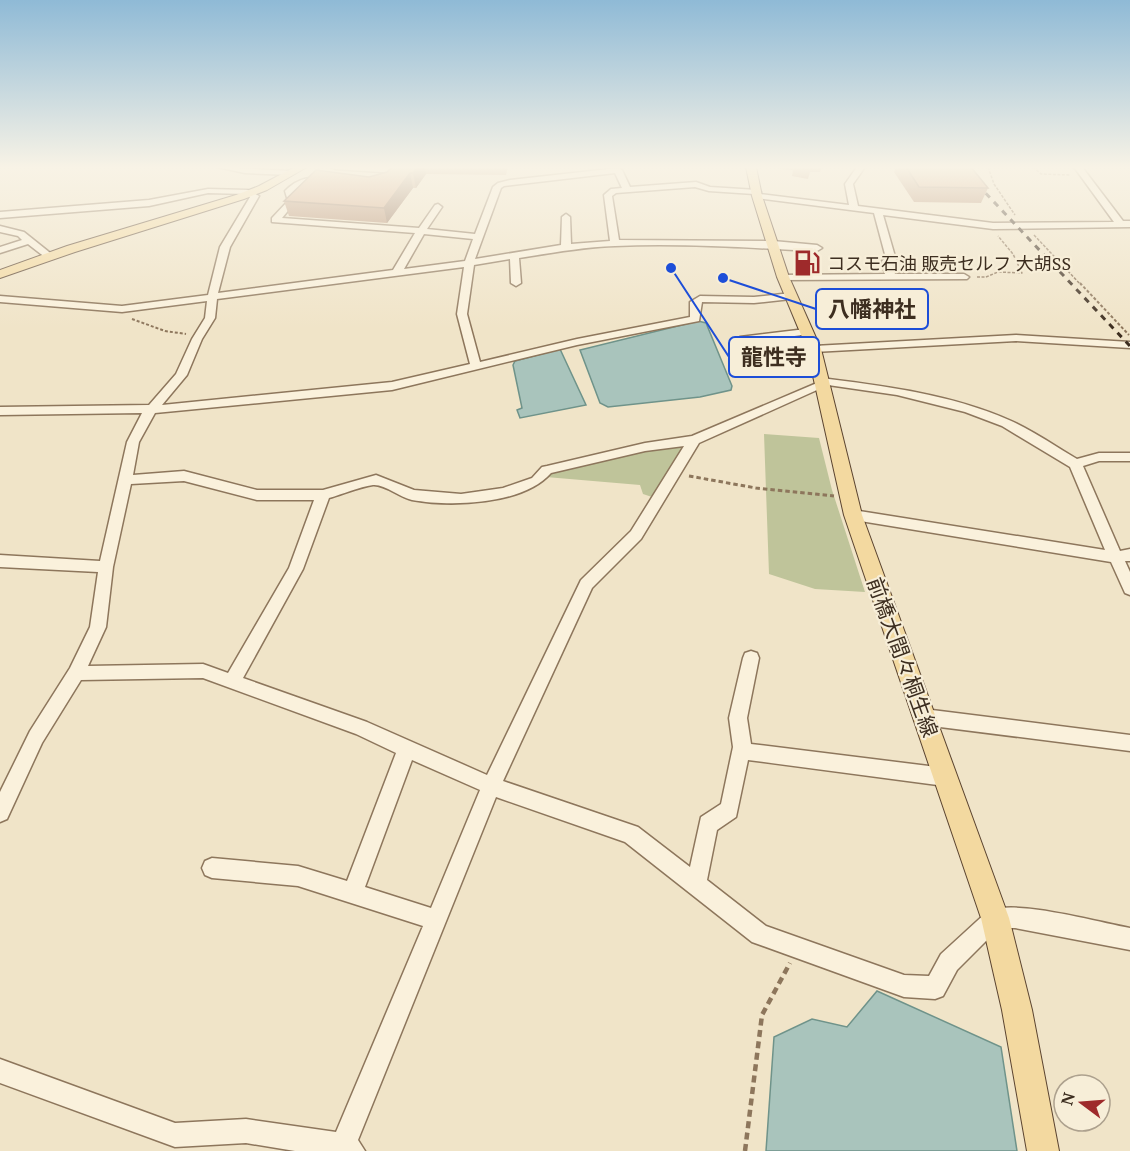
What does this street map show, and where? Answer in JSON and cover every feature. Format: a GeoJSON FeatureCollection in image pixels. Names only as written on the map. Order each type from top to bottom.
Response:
{"type":"FeatureCollection","features":[{"type":"Feature","properties":{"kind":"main road"},"geometry":{"type":"LineString","coordinates":[[0,274],[49,256],[163,221]]}},
{"type":"Feature","properties":{"kind":"main road","name":"前橋大間々桐生線"},"geometry":{"type":"LineString","coordinates":[[765,221],[787,287],[810,341],[850,506],[995,918],[1017,1010],[1043,1151]]}},
{"type":"Feature","properties":{"kind":"street"},"geometry":{"type":"LineString","coordinates":[[0,812],[36,737],[76,673],[98,627],[106,567],[133,442],[141,423],[151,409],[181,375],[210,318],[225,247],[240,221]]}},
{"type":"Feature","properties":{"kind":"street"},"geometry":{"type":"LineString","coordinates":[[285,221],[477,237]]}},
{"type":"Feature","properties":{"kind":"street"},"geometry":{"type":"LineString","coordinates":[[397,273],[429,221]]}},
{"type":"Feature","properties":{"kind":"street"},"geometry":{"type":"LineString","coordinates":[[476,366],[462,314],[470,263],[484,221]]}},
{"type":"Feature","properties":{"kind":"street"},"geometry":{"type":"LineString","coordinates":[[566,221],[566,247]]}},
{"type":"Feature","properties":{"kind":"street"},"geometry":{"type":"LineString","coordinates":[[612,221],[615,243]]}},
{"type":"Feature","properties":{"kind":"street"},"geometry":{"type":"LineString","coordinates":[[880,221],[891,260],[887,261],[891,277]]}},
{"type":"Feature","properties":{"kind":"street"},"geometry":{"type":"LineString","coordinates":[[950,221],[993,226],[1125,224]]}},
{"type":"Feature","properties":{"kind":"street"},"geometry":{"type":"LineString","coordinates":[[0,229],[15,231],[49,256]]}},
{"type":"Feature","properties":{"kind":"street"},"geometry":{"type":"LineString","coordinates":[[0,250],[30,240]]}},
{"type":"Feature","properties":{"kind":"street"},"geometry":{"type":"LineString","coordinates":[[0,299],[114,309],[470,263],[566,247],[615,243],[773,245],[817,248]]}},
{"type":"Feature","properties":{"kind":"street"},"geometry":{"type":"LineString","coordinates":[[514,256],[516,283]]}},
{"type":"Feature","properties":{"kind":"street"},"geometry":{"type":"LineString","coordinates":[[0,411],[151,409],[392,386],[577,342],[695,320],[695,302],[700,299],[754,300],[787,287],[891,277],[964,277]]}},
{"type":"Feature","properties":{"kind":"street"},"geometry":{"type":"LineString","coordinates":[[740,340],[1016,338],[1125,345],[1130,355]]}},
{"type":"Feature","properties":{"kind":"street"},"geometry":{"type":"LineString","coordinates":[[124,480],[184,476],[257,495],[323,495],[376,480],[412,495],[461,499],[504,493],[537,481],[547,470],[645,447],[694,440],[821,383],[897,391],[969,409],[1006,423],[1075,464],[1123,556],[1130,589]]}},
{"type":"Feature","properties":{"kind":"street"},"geometry":{"type":"LineString","coordinates":[[0,1071],[176,1135],[246,1131],[348,1149],[436,920],[491,786],[586,584],[636,535],[672,472],[694,440]]}},
{"type":"Feature","properties":{"kind":"street"},"geometry":{"type":"LineString","coordinates":[[1075,464],[1099,457],[1130,457]]}},
{"type":"Feature","properties":{"kind":"street"},"geometry":{"type":"LineString","coordinates":[[232,682],[296,568],[323,495]]}},
{"type":"Feature","properties":{"kind":"street"},"geometry":{"type":"LineString","coordinates":[[850,506],[1123,556]]}},
{"type":"Feature","properties":{"kind":"street"},"geometry":{"type":"LineString","coordinates":[[0,561],[106,567]]}},
{"type":"Feature","properties":{"kind":"street"},"geometry":{"type":"LineString","coordinates":[[696,885],[708,824],[729,810],[742,751],[738,718],[751,658]]}},
{"type":"Feature","properties":{"kind":"street"},"geometry":{"type":"LineString","coordinates":[[76,673],[203,671],[361,728],[491,786],[631,834],[760,934],[904,986],[935,988],[949,962],[995,918],[1015,917],[1130,939]]}},
{"type":"Feature","properties":{"kind":"street"},"geometry":{"type":"LineString","coordinates":[[924,717],[1130,743]]}},
{"type":"Feature","properties":{"kind":"street"},"geometry":{"type":"LineString","coordinates":[[353,893],[407,748]]}},
{"type":"Feature","properties":{"kind":"street"},"geometry":{"type":"LineString","coordinates":[[742,751],[945,777]]}},
{"type":"Feature","properties":{"kind":"street"},"geometry":{"type":"LineString","coordinates":[[212,868],[298,876],[436,920]]}},
{"type":"Feature","properties":{"kind":"path"},"geometry":{"type":"LineString","coordinates":[[1020,221],[1130,336]]}},
{"type":"Feature","properties":{"kind":"path"},"geometry":{"type":"LineString","coordinates":[[964,277],[986,277],[998,272],[1023,273],[993,226]]}},
{"type":"Feature","properties":{"kind":"path"},"geometry":{"type":"LineString","coordinates":[[114,309],[127,317],[165,331],[200,334]]}},
{"type":"Feature","properties":{"kind":"path"},"geometry":{"type":"LineString","coordinates":[[672,472],[850,506]]}},
{"type":"Feature","properties":{"kind":"path"},"geometry":{"type":"LineString","coordinates":[[745,1151],[762,1015],[794,956],[796,946]]}},
{"type":"Feature","properties":{"kind":"green space"},"geometry":{"type":"Polygon","coordinates":[[[764,434],[819,438],[832,490],[865,592],[815,589],[769,574],[764,434]]]}},
{"type":"Feature","properties":{"kind":"green space"},"geometry":{"type":"Polygon","coordinates":[[[686,444],[652,497],[643,494],[640,485],[546,477],[554,472],[646,449],[686,444]]]}},
{"type":"Feature","properties":{"kind":"water"},"geometry":{"type":"Polygon","coordinates":[[[698,321],[706,323],[732,386],[731,390],[700,397],[608,407],[600,403],[580,350],[698,321]]]}},
{"type":"Feature","properties":{"kind":"water"},"geometry":{"type":"Polygon","coordinates":[[[560,349],[586,405],[520,418],[517,410],[522,408],[513,365],[515,361],[560,349]]]}},
{"type":"Feature","properties":{"kind":"water"},"geometry":{"type":"Polygon","coordinates":[[[877,991],[1001,1047],[1017,1151],[766,1151],[774,1037],[812,1019],[847,1027],[877,991]]]}},
{"type":"Feature","properties":{"kind":"railway"},"geometry":{"type":"LineString","coordinates":[[1012,221],[1130,346]]}},
{"type":"Feature","properties":{"kind":"place","name":"コスモ石油 販売セルフ 大胡SS"},"geometry":{"type":"Point","coordinates":[807,263]}},
{"type":"Feature","properties":{"kind":"place","name":"龍性寺"},"geometry":{"type":"Point","coordinates":[671,268]}},
{"type":"Feature","properties":{"kind":"place","name":"八幡神社"},"geometry":{"type":"Point","coordinates":[723,278]}}]}
